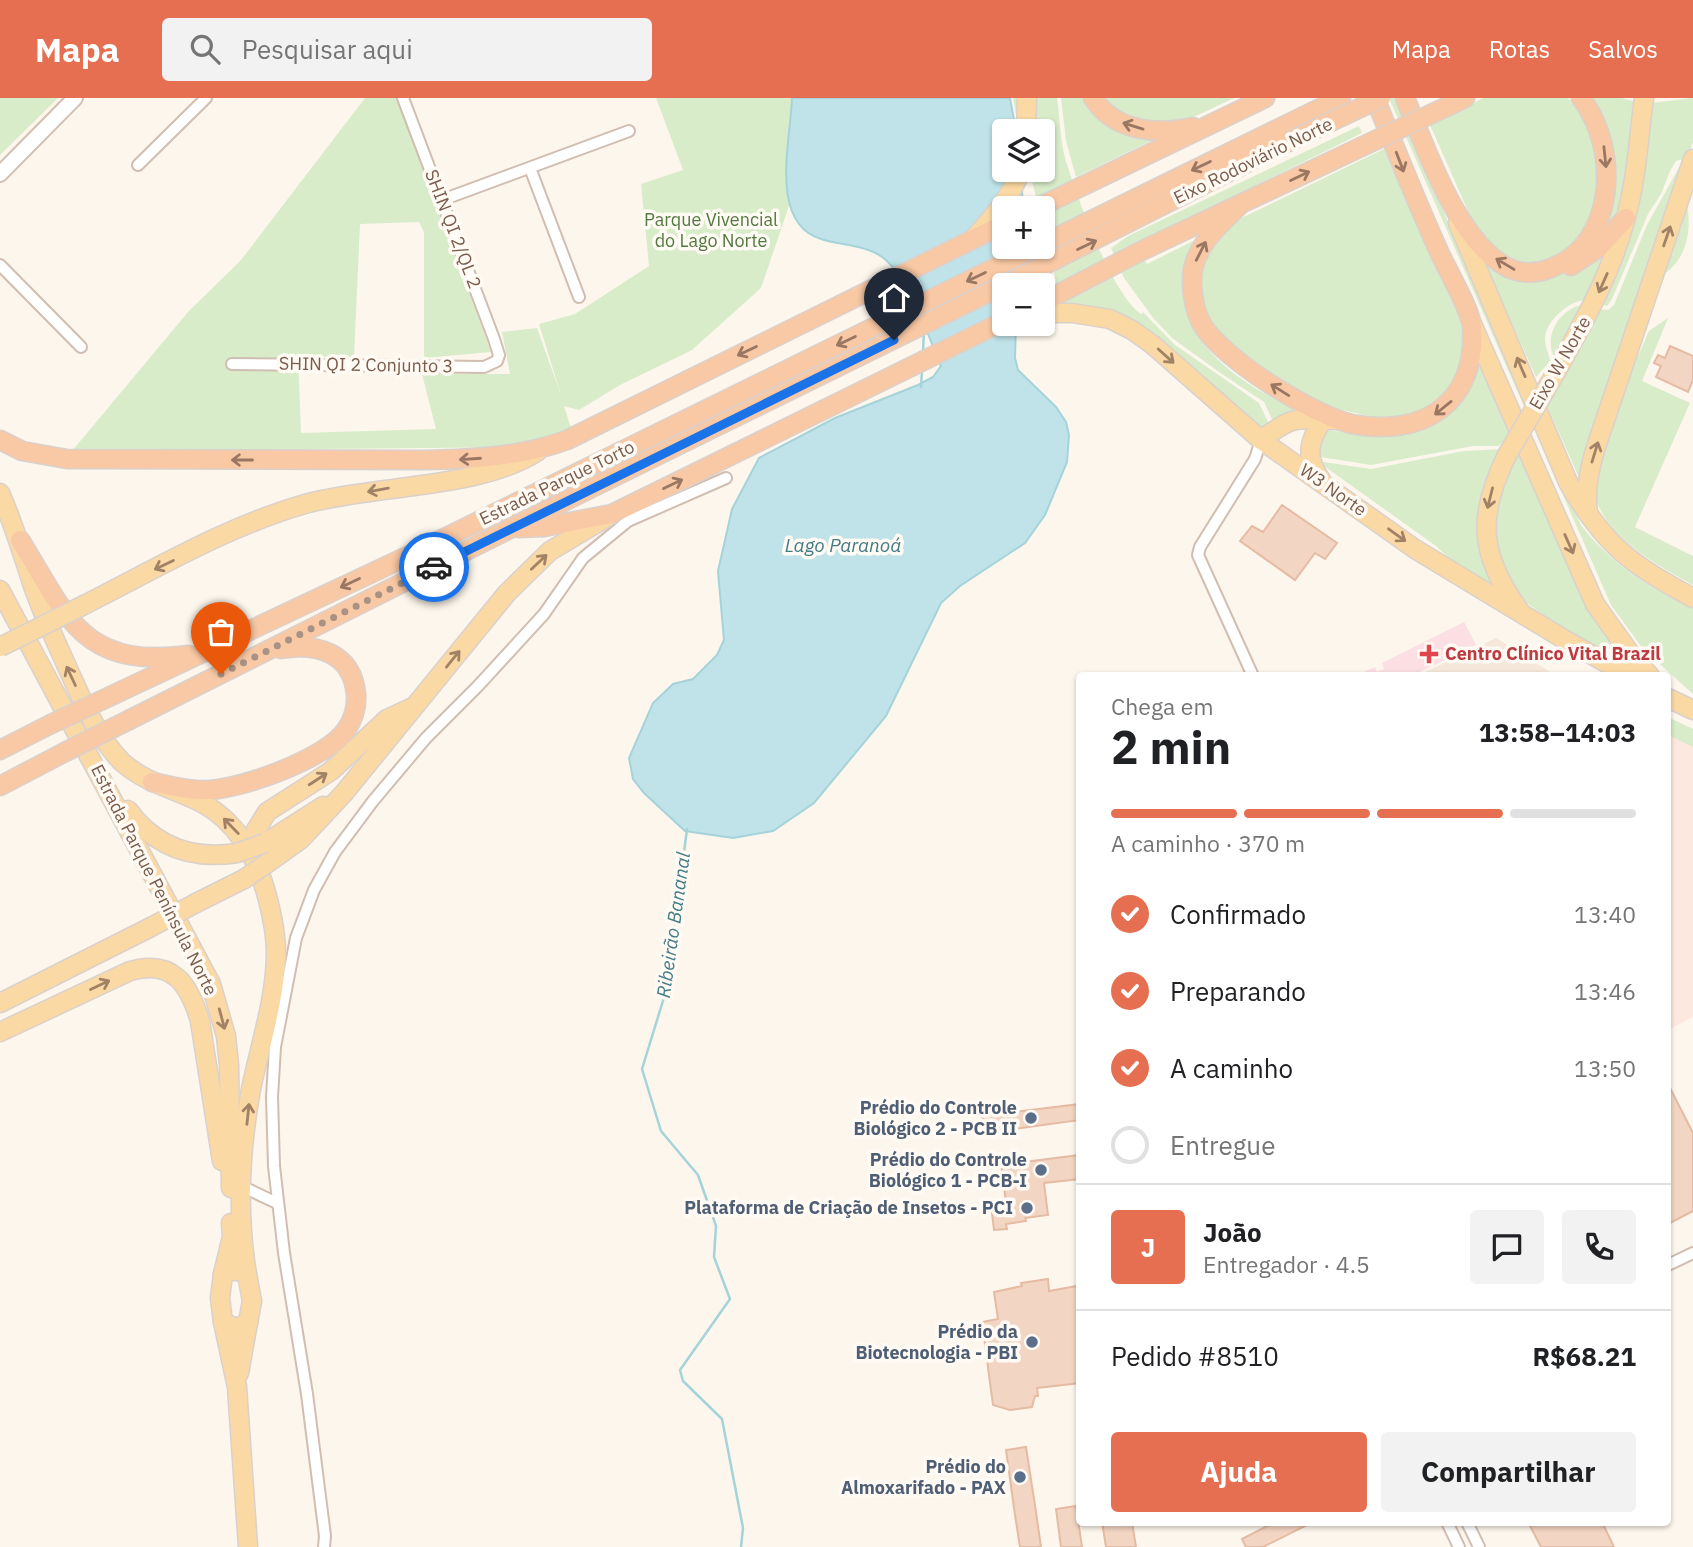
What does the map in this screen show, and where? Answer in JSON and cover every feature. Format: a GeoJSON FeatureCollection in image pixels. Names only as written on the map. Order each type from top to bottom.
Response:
{"type":"FeatureCollection","features":[{"type":"Feature","properties":{"kind":"highway"},"geometry":{"type":"LineString","coordinates":[[1093,98],[1106,112],[1132,128],[1171,131],[1223,120]]}},
{"type":"Feature","properties":{"kind":"highway"},"geometry":{"type":"LineString","coordinates":[[1055,199],[1265,98]]}},
{"type":"Feature","properties":{"kind":"highway","name":"Eixo Rodoviário Norte"},"geometry":{"type":"LineString","coordinates":[[1029,273],[1125,226],[1287,133],[1341,98]]}},
{"type":"Feature","properties":{"kind":"highway"},"geometry":{"type":"LineString","coordinates":[[1239,206],[1205,242],[1195,262],[1192,282],[1200,318],[1220,346],[1283,392],[1341,421],[1377,426],[1411,424],[1430,418],[1445,408],[1459,391],[1469,366],[1472,324],[1412,192],[1375,98]]}},
{"type":"Feature","properties":{"kind":"highway","name":"Eixo Rodoviário Norte"},"geometry":{"type":"LineString","coordinates":[[1055,238],[1118,207],[1287,133],[1381,98]]}},
{"type":"Feature","properties":{"kind":"highway"},"geometry":{"type":"LineString","coordinates":[[1405,98],[1447,198],[1485,250],[1500,263],[1521,272],[1560,271],[1586,257],[1607,240],[1626,218]]}},
{"type":"Feature","properties":{"kind":"highway"},"geometry":{"type":"LineString","coordinates":[[1055,296],[1139,252],[1465,98]]}},
{"type":"Feature","properties":{"kind":"highway"},"geometry":{"type":"LineString","coordinates":[[1543,271],[1566,261],[1582,245],[1598,221],[1604,199],[1607,179],[1604,145],[1590,110],[1581,98]]}},
{"type":"Feature","properties":{"kind":"highway"},"geometry":{"type":"LineString","coordinates":[[0,440],[22,451],[67,459],[446,460],[538,451],[567,440],[992,230]]}},
{"type":"Feature","properties":{"kind":"highway","name":"Estrada Parque Torto"},"geometry":{"type":"LineString","coordinates":[[0,750],[554,485],[1013,259]]}},
{"type":"Feature","properties":{"kind":"highway","name":"Estrada Parque Torto"},"geometry":{"type":"LineString","coordinates":[[0,786],[512,528],[992,291]]}},
{"type":"Feature","properties":{"kind":"highway"},"geometry":{"type":"LineString","coordinates":[[512,528],[544,527],[612,514],[992,327]]}},
{"type":"Feature","properties":{"kind":"highway"},"geometry":{"type":"LineString","coordinates":[[20,540],[69,620],[94,643],[126,655],[172,657],[202,653]]}},
{"type":"Feature","properties":{"kind":"highway"},"geometry":{"type":"LineString","coordinates":[[152,782],[195,790],[230,787],[313,754],[335,742],[346,732],[353,717],[355,685],[341,659],[329,652],[304,645],[267,651]]}},
{"type":"Feature","properties":{"kind":"main road"},"geometry":{"type":"LineString","coordinates":[[1026,119],[1027,98]]}},
{"type":"Feature","properties":{"kind":"main road","name":"Eixo W Norte"},"geometry":{"type":"LineString","coordinates":[[1524,616],[1502,584],[1487,544],[1485,522],[1489,498],[1507,455],[1555,374],[1609,270],[1626,218],[1638,157],[1644,98]]}},
{"type":"Feature","properties":{"kind":"main road"},"geometry":{"type":"LineString","coordinates":[[1589,519],[1586,496],[1588,475],[1693,159]]}},
{"type":"Feature","properties":{"kind":"main road"},"geometry":{"type":"LineString","coordinates":[[971,241],[999,209],[1016,182]]}},
{"type":"Feature","properties":{"kind":"main road"},"geometry":{"type":"LineString","coordinates":[[1447,198],[1497,309],[1567,482],[1589,519],[1614,547],[1645,572],[1693,598]]}},
{"type":"Feature","properties":{"kind":"main road","name":"W3 Norte"},"geometry":{"type":"LineString","coordinates":[[1055,313],[1110,318],[1153,345],[1268,444],[1415,549],[1524,616],[1623,672]]}},
{"type":"Feature","properties":{"kind":"main road"},"geometry":{"type":"LineString","coordinates":[[1472,324],[1595,604],[1647,672]]}},
{"type":"Feature","properties":{"kind":"main road"},"geometry":{"type":"LineString","coordinates":[[1268,444],[1292,419],[1301,417],[1341,421]]}},
{"type":"Feature","properties":{"kind":"main road"},"geometry":{"type":"LineString","coordinates":[[1323,420],[1310,442],[1309,456],[1315,472],[1324,484]]}},
{"type":"Feature","properties":{"kind":"main road"},"geometry":{"type":"LineString","coordinates":[[0,647],[270,515],[336,497],[490,472],[538,451]]}},
{"type":"Feature","properties":{"kind":"main road","name":"Estrada Parque Península Norte"},"geometry":{"type":"LineString","coordinates":[[0,493],[20,540],[32,584],[54,638],[96,727],[123,762],[152,782],[202,803],[218,814],[263,863],[276,954],[274,977],[251,1093],[241,1186],[242,1246],[251,1301],[248,1322]]}},
{"type":"Feature","properties":{"kind":"main road"},"geometry":{"type":"LineString","coordinates":[[0,1003],[244,879],[263,863],[300,840],[344,793],[491,611],[526,573],[550,551],[612,514]]}},
{"type":"Feature","properties":{"kind":"main road","name":"Estrada Parque Península Norte"},"geometry":{"type":"LineString","coordinates":[[0,590],[211,984],[220,1010],[229,1065],[232,1237],[220,1298],[223,1322]]}},
{"type":"Feature","properties":{"kind":"main road"},"geometry":{"type":"LineString","coordinates":[[1671,699],[1693,710]]}},
{"type":"Feature","properties":{"kind":"main road"},"geometry":{"type":"LineString","coordinates":[[263,863],[256,830],[267,812],[331,771],[387,719],[415,706]]}},
{"type":"Feature","properties":{"kind":"main road"},"geometry":{"type":"LineString","coordinates":[[92,762],[136,822],[163,844],[192,854],[209,856],[237,853],[265,843],[344,793]]}},
{"type":"Feature","properties":{"kind":"main road"},"geometry":{"type":"LineString","coordinates":[[0,1032],[130,971],[159,968],[177,976],[191,995],[200,1021],[231,1203]]}},
{"type":"Feature","properties":{"kind":"main road"},"geometry":{"type":"LineString","coordinates":[[223,1275],[235,1270],[247,1274]]}},
{"type":"Feature","properties":{"kind":"main road"},"geometry":{"type":"LineString","coordinates":[[223,1322],[236,1328],[248,1322]]}},
{"type":"Feature","properties":{"kind":"main road"},"geometry":{"type":"LineString","coordinates":[[223,1322],[237,1387],[248,1547]]}},
{"type":"Feature","properties":{"kind":"main road"},"geometry":{"type":"LineString","coordinates":[[237,1387],[248,1322]]}},
{"type":"Feature","properties":{"kind":"street"},"geometry":{"type":"LineString","coordinates":[[0,173],[75,98]]}},
{"type":"Feature","properties":{"kind":"street"},"geometry":{"type":"LineString","coordinates":[[138,166],[206,98]]}},
{"type":"Feature","properties":{"kind":"street","name":"SHIN QI 2/QL 2"},"geometry":{"type":"LineString","coordinates":[[403,98],[494,339],[498,361]]}},
{"type":"Feature","properties":{"kind":"street"},"geometry":{"type":"LineString","coordinates":[[442,200],[629,131]]}},
{"type":"Feature","properties":{"kind":"street"},"geometry":{"type":"LineString","coordinates":[[530,168],[579,297]]}},
{"type":"Feature","properties":{"kind":"street"},"geometry":{"type":"LineString","coordinates":[[0,265],[81,347]]}},
{"type":"Feature","properties":{"kind":"street","name":"SHIN QI 2 Conjunto 3"},"geometry":{"type":"LineString","coordinates":[[232,364],[484,367],[498,361]]}},
{"type":"Feature","properties":{"kind":"street"},"geometry":{"type":"LineString","coordinates":[[1251,672],[1198,555],[1200,547],[1268,444]]}},
{"type":"Feature","properties":{"kind":"street"},"geometry":{"type":"LineString","coordinates":[[1255,460],[1268,444]]}},
{"type":"Feature","properties":{"kind":"street"},"geometry":{"type":"LineString","coordinates":[[324,1547],[325,1536],[307,1394],[277,1203],[272,1097],[275,1047],[296,938],[314,890],[335,852],[373,801],[426,738],[478,687],[544,614],[583,558],[628,522],[726,478]]}},
{"type":"Feature","properties":{"kind":"street"},"geometry":{"type":"LineString","coordinates":[[276,954],[296,938]]}},
{"type":"Feature","properties":{"kind":"street"},"geometry":{"type":"LineString","coordinates":[[241,1186],[277,1203]]}},
{"type":"Feature","properties":{"kind":"street"},"geometry":{"type":"LineString","coordinates":[[1671,1263],[1693,1252]]}},
{"type":"Feature","properties":{"kind":"street"},"geometry":{"type":"LineString","coordinates":[[1449,1526],[1459,1547]]}},
{"type":"Feature","properties":{"kind":"street"},"geometry":{"type":"LineString","coordinates":[[1469,1526],[1479,1547]]}},
{"type":"Feature","properties":{"kind":"shaded area","name":"Centro Clínico Vital Brazil"},"geometry":{"type":"Polygon","coordinates":[[[1464,622],[1476,645],[1419,672],[1377,672],[1384,669],[1382,663],[1464,622]]]}},
{"type":"Feature","properties":{"kind":"shaded area"},"geometry":{"type":"Polygon","coordinates":[[[1496,638],[1550,672],[1425,672],[1496,638]]]}},
{"type":"Feature","properties":{"kind":"shaded area","name":"Centro Clínico Vital Brazil"},"geometry":{"type":"Polygon","coordinates":[[[1375,667],[1377,672],[1364,672],[1375,667]]]}},
{"type":"Feature","properties":{"kind":"shaded area"},"geometry":{"type":"Polygon","coordinates":[[[1671,726],[1693,737],[1693,1017],[1671,1028],[1671,726]]]}},
{"type":"Feature","properties":{"kind":"green space"},"geometry":{"type":"Polygon","coordinates":[[[0,98],[58,98],[0,155],[0,98]]]}},
{"type":"Feature","properties":{"kind":"green space","name":"Parque Vivencial do Lago Norte"},"geometry":{"type":"Polygon","coordinates":[[[365,98],[397,98],[491,352],[424,358],[424,232],[419,222],[360,224],[354,357],[298,357],[301,433],[436,429],[422,374],[510,374],[502,332],[537,328],[561,395],[539,324],[575,314],[649,266],[641,184],[683,170],[656,98],[792,98],[786,179],[789,206],[761,288],[692,350],[620,385],[579,410],[564,406],[571,428],[525,447],[72,451],[188,312],[241,260],[365,98]]]}},
{"type":"Feature","properties":{"kind":"green space"},"geometry":{"type":"Polygon","coordinates":[[[1013,98],[1017,98],[1017,117],[1034,108],[1034,98],[1057,98],[1063,151],[1070,174],[1096,242],[1118,286],[1130,303],[1141,314],[1143,312],[1175,345],[1259,403],[1271,428],[1266,432],[1218,394],[1158,340],[1062,309],[1051,259],[1055,259],[1055,196],[1036,196],[1032,182],[1055,182],[1055,119],[1017,119],[1013,98]]]}},
{"type":"Feature","properties":{"kind":"green space"},"geometry":{"type":"Polygon","coordinates":[[[1061,98],[1084,98],[1098,115],[1122,132],[1153,140],[1076,177],[1066,141],[1061,98]]]}},
{"type":"Feature","properties":{"kind":"green space"},"geometry":{"type":"Polygon","coordinates":[[[1100,98],[1234,98],[1177,125],[1132,122],[1100,98]]]}},
{"type":"Feature","properties":{"kind":"green space"},"geometry":{"type":"Polygon","coordinates":[[[1389,98],[1394,98],[1581,525],[1605,552],[1632,574],[1693,608],[1693,694],[1643,649],[1611,605],[1389,98]]]}},
{"type":"Feature","properties":{"kind":"green space"},"geometry":{"type":"Polygon","coordinates":[[[1483,98],[1568,98],[1581,113],[1590,130],[1599,170],[1594,211],[1586,229],[1574,245],[1542,266],[1505,263],[1475,227],[1430,125],[1483,98]]]}},
{"type":"Feature","properties":{"kind":"green space"},"geometry":{"type":"Polygon","coordinates":[[[1587,98],[1622,98],[1636,102],[1629,169],[1619,213],[1601,239],[1609,208],[1587,98]]]}},
{"type":"Feature","properties":{"kind":"green space"},"geometry":{"type":"Polygon","coordinates":[[[1693,98],[1693,142],[1687,158],[1676,161],[1670,171],[1661,194],[1648,214],[1612,299],[1607,306],[1601,305],[1651,103],[1693,98]]]}},
{"type":"Feature","properties":{"kind":"green space"},"geometry":{"type":"Polygon","coordinates":[[[1359,126],[1362,133],[1137,244],[1147,264],[1195,240],[1185,269],[1183,287],[1186,310],[1195,331],[1226,367],[1246,382],[1309,414],[1275,426],[1264,402],[1172,338],[1154,319],[1124,278],[1111,248],[1128,236],[1359,126]]]}},
{"type":"Feature","properties":{"kind":"green space"},"geometry":{"type":"Polygon","coordinates":[[[1386,148],[1460,319],[1464,346],[1458,375],[1447,393],[1436,403],[1408,417],[1376,418],[1318,404],[1266,377],[1205,320],[1198,284],[1203,258],[1231,223],[1386,148]]]}},
{"type":"Feature","properties":{"kind":"green space"},"geometry":{"type":"Polygon","coordinates":[[[1682,162],[1686,162],[1580,480],[1545,401],[1599,309],[1608,310],[1614,305],[1647,225],[1682,162]]]}},
{"type":"Feature","properties":{"kind":"green space"},"geometry":{"type":"Polygon","coordinates":[[[1686,201],[1689,222],[1686,243],[1677,262],[1661,276],[1686,201]]]}},
{"type":"Feature","properties":{"kind":"green space"},"geometry":{"type":"Polygon","coordinates":[[[1613,239],[1588,300],[1566,307],[1549,325],[1545,339],[1550,361],[1536,377],[1486,266],[1502,276],[1536,280],[1568,270],[1613,239]]]}},
{"type":"Feature","properties":{"kind":"green space"},"geometry":{"type":"Polygon","coordinates":[[[1586,304],[1558,354],[1553,355],[1551,338],[1557,322],[1569,310],[1586,304]]]}},
{"type":"Feature","properties":{"kind":"green space"},"geometry":{"type":"Polygon","coordinates":[[[1668,318],[1642,381],[1690,403],[1635,527],[1693,556],[1693,585],[1662,568],[1617,533],[1597,503],[1593,486],[1630,362],[1638,356],[1649,331],[1668,318]]]}},
{"type":"Feature","properties":{"kind":"green space"},"geometry":{"type":"Polygon","coordinates":[[[1474,338],[1635,669],[1567,632],[1524,601],[1500,569],[1491,512],[1516,454],[1507,437],[1499,446],[1473,446],[1371,465],[1314,456],[1324,430],[1374,435],[1444,415],[1474,338]]]}},
{"type":"Feature","properties":{"kind":"green space"},"geometry":{"type":"Polygon","coordinates":[[[1504,449],[1487,483],[1478,516],[1481,549],[1494,586],[1451,560],[1436,546],[1317,461],[1371,469],[1464,451],[1504,449]]]}},
{"type":"Feature","properties":{"kind":"green space"},"geometry":{"type":"Polygon","coordinates":[[[1671,718],[1693,729],[1693,747],[1671,736],[1671,718]]]}},
{"type":"Feature","properties":{"kind":"water","name":"Lago Paranoá"},"geometry":{"type":"Polygon","coordinates":[[[792,98],[1010,98],[1014,119],[992,119],[992,182],[1022,182],[1022,196],[992,196],[992,259],[1020,259],[1020,273],[992,273],[992,336],[1016,336],[1015,358],[1018,370],[1056,407],[1066,422],[1069,435],[1067,462],[1045,515],[1025,543],[960,586],[941,603],[886,716],[814,803],[773,831],[733,838],[685,831],[644,793],[633,779],[629,758],[653,703],[673,684],[693,679],[717,655],[724,640],[718,571],[732,509],[759,458],[835,418],[918,385],[933,377],[941,366],[912,297],[887,261],[864,248],[821,239],[804,230],[794,216],[788,198],[787,156],[792,98]]]}},
{"type":"Feature","properties":{"kind":"building"},"geometry":{"type":"Polygon","coordinates":[[[1670,346],[1693,356],[1693,380],[1688,392],[1656,377],[1661,366],[1654,363],[1658,355],[1665,358],[1670,346]]]}},
{"type":"Feature","properties":{"kind":"building"},"geometry":{"type":"Polygon","coordinates":[[[1282,505],[1337,543],[1325,559],[1315,553],[1295,580],[1240,541],[1252,526],[1263,532],[1282,505]]]}},
{"type":"Feature","properties":{"kind":"building"},"geometry":{"type":"Polygon","coordinates":[[[1671,1090],[1693,1133],[1693,1211],[1671,1222],[1671,1090]]]}},
{"type":"Feature","properties":{"kind":"building","name":"Prédio do Controle Biológico 2 - PCB II"},"geometry":{"type":"Polygon","coordinates":[[[1076,1104],[1076,1121],[985,1133],[982,1116],[1076,1104]]]}},
{"type":"Feature","properties":{"kind":"building"},"geometry":{"type":"Polygon","coordinates":[[[1076,1156],[1076,1179],[1044,1183],[1048,1215],[1025,1218],[1026,1221],[1006,1224],[1007,1229],[994,1230],[991,1205],[1006,1202],[1001,1165],[1076,1156]]]}},
{"type":"Feature","properties":{"kind":"building","name":"Prédio da Biotecnologia - PBI"},"geometry":{"type":"Polygon","coordinates":[[[1048,1279],[1049,1291],[1076,1286],[1076,1383],[1037,1388],[1038,1396],[1035,1396],[1032,1407],[1010,1410],[993,1405],[982,1322],[998,1319],[994,1292],[1022,1286],[1021,1283],[1048,1279]]]}},
{"type":"Feature","properties":{"kind":"building"},"geometry":{"type":"Polygon","coordinates":[[[1026,1447],[1041,1547],[1020,1547],[1015,1515],[1006,1450],[1026,1447]]]}},
{"type":"Feature","properties":{"kind":"building"},"geometry":{"type":"Polygon","coordinates":[[[1076,1506],[1076,1526],[1079,1526],[1082,1547],[1061,1547],[1056,1509],[1076,1506]]]}},
{"type":"Feature","properties":{"kind":"building"},"geometry":{"type":"Polygon","coordinates":[[[1103,1526],[1133,1526],[1136,1547],[1106,1547],[1103,1526]]]}},
{"type":"Feature","properties":{"kind":"building"},"geometry":{"type":"Polygon","coordinates":[[[1267,1526],[1305,1526],[1263,1547],[1246,1547],[1242,1539],[1267,1526]]]}},
{"type":"Feature","properties":{"kind":"building"},"geometry":{"type":"Polygon","coordinates":[[[1530,1526],[1604,1526],[1614,1547],[1541,1547],[1530,1526]]]}},
{"type":"Feature","properties":{"kind":"waterway"},"geometry":{"type":"LineString","coordinates":[[923,352],[924,331]]}},
{"type":"Feature","properties":{"kind":"waterway"},"geometry":{"type":"LineString","coordinates":[[921,387],[922,369]]}},
{"type":"Feature","properties":{"kind":"waterway","name":"Ribeirão Bananal"},"geometry":{"type":"LineString","coordinates":[[687,829],[666,991],[642,1069],[661,1131],[698,1175],[716,1226],[714,1257],[730,1299],[680,1370],[683,1381],[722,1419],[743,1528],[741,1547]]}},
{"type":"Feature","properties":{"kind":"way so far"},"geometry":{"type":"LineString","coordinates":[[221,674],[434,567]]}},
{"type":"Feature","properties":{"kind":"place","name":"Centro Clínico Vital Brazil"},"geometry":{"type":"Point","coordinates":[1429,654]}},
{"type":"Feature","properties":{"kind":"place","name":"Prédio do Controle Biológico 2 - PCB II"},"geometry":{"type":"Point","coordinates":[1031,1118]}},
{"type":"Feature","properties":{"kind":"place","name":"Prédio do Controle Biológico 1 - PCB-I"},"geometry":{"type":"Point","coordinates":[1041,1170]}},
{"type":"Feature","properties":{"kind":"place","name":"Plataforma de Criação de Insetos - PCI"},"geometry":{"type":"Point","coordinates":[1027,1208]}},
{"type":"Feature","properties":{"kind":"place","name":"Prédio da Biotecnologia - PBI"},"geometry":{"type":"Point","coordinates":[1032,1342]}},
{"type":"Feature","properties":{"kind":"place","name":"Prédio do Almoxarifado - PAX"},"geometry":{"type":"Point","coordinates":[1020,1477]}},
{"type":"Feature","properties":{"kind":"route"},"geometry":{"type":"LineString","coordinates":[[434,567],[587,489],[894,340]]}}]}
